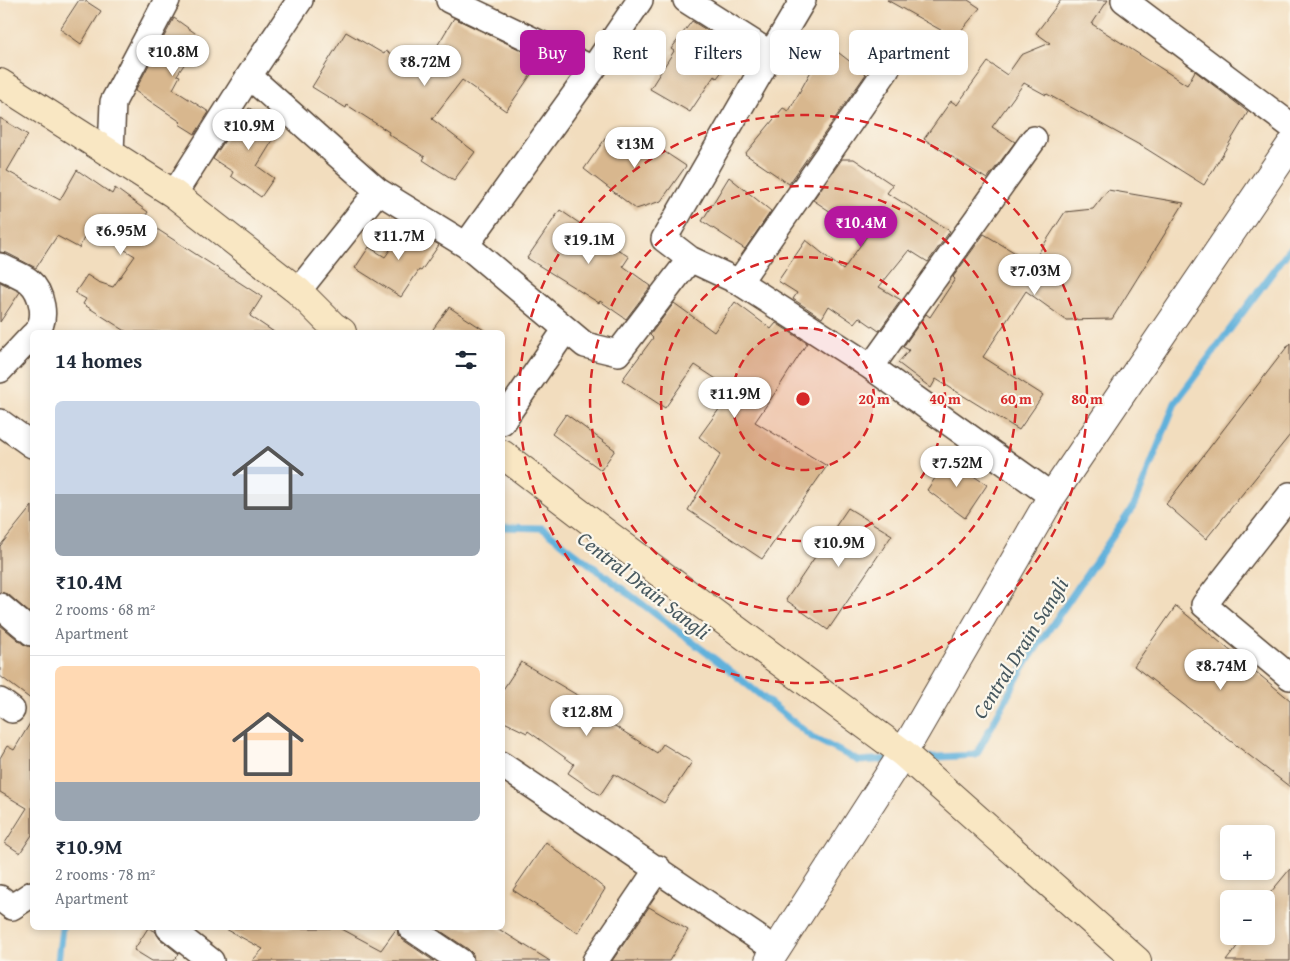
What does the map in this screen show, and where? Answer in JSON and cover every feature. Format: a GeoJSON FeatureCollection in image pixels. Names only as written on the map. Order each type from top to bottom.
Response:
{"type":"FeatureCollection","features":[{"type":"Feature","properties":{"kind":"main road"},"geometry":{"type":"LineString","coordinates":[[0,83],[174,194],[298,291],[339,330]]}},
{"type":"Feature","properties":{"kind":"main road"},"geometry":{"type":"LineString","coordinates":[[505,456],[903,754],[1137,961]]}},
{"type":"Feature","properties":{"kind":"street"},"geometry":{"type":"LineString","coordinates":[[111,153],[113,102],[167,0]]}},
{"type":"Feature","properties":{"kind":"street"},"geometry":{"type":"LineString","coordinates":[[174,194],[300,0]]}},
{"type":"Feature","properties":{"kind":"street"},"geometry":{"type":"LineString","coordinates":[[449,0],[593,69]]}},
{"type":"Feature","properties":{"kind":"street"},"geometry":{"type":"LineString","coordinates":[[466,245],[593,69],[640,0]]}},
{"type":"Feature","properties":{"kind":"street"},"geometry":{"type":"LineString","coordinates":[[686,0],[770,53]]}},
{"type":"Feature","properties":{"kind":"street"},"geometry":{"type":"LineString","coordinates":[[786,30],[803,0]]}},
{"type":"Feature","properties":{"kind":"street"},"geometry":{"type":"LineString","coordinates":[[1124,0],[1290,125]]}},
{"type":"Feature","properties":{"kind":"street"},"geometry":{"type":"LineString","coordinates":[[770,57],[664,239],[690,259],[740,282],[871,367],[1052,496]]}},
{"type":"Feature","properties":{"kind":"street"},"geometry":{"type":"LineString","coordinates":[[740,282],[884,75]]}},
{"type":"Feature","properties":{"kind":"street"},"geometry":{"type":"LineString","coordinates":[[249,76],[378,191],[466,245],[585,345],[618,354],[690,259]]}},
{"type":"Feature","properties":{"kind":"street"},"geometry":{"type":"LineString","coordinates":[[871,367],[1034,138]]}},
{"type":"Feature","properties":{"kind":"street"},"geometry":{"type":"LineString","coordinates":[[505,767],[658,868],[773,955],[903,754],[1052,496],[1290,146]]}},
{"type":"Feature","properties":{"kind":"street"},"geometry":{"type":"LineString","coordinates":[[298,291],[378,191]]}},
{"type":"Feature","properties":{"kind":"street"},"geometry":{"type":"LineString","coordinates":[[0,266],[29,281],[41,296],[42,315],[38,330]]}},
{"type":"Feature","properties":{"kind":"street"},"geometry":{"type":"LineString","coordinates":[[505,418],[566,329]]}},
{"type":"Feature","properties":{"kind":"street"},"geometry":{"type":"LineString","coordinates":[[0,370],[30,338]]}},
{"type":"Feature","properties":{"kind":"street"},"geometry":{"type":"LineString","coordinates":[[0,422],[30,444]]}},
{"type":"Feature","properties":{"kind":"street"},"geometry":{"type":"LineString","coordinates":[[1290,496],[1204,605],[1290,677]]}},
{"type":"Feature","properties":{"kind":"street"},"geometry":{"type":"LineString","coordinates":[[0,606],[30,631]]}},
{"type":"Feature","properties":{"kind":"street"},"geometry":{"type":"LineString","coordinates":[[595,961],[658,868]]}},
{"type":"Feature","properties":{"kind":"street"},"geometry":{"type":"LineString","coordinates":[[0,898],[12,907],[30,895]]}},
{"type":"Feature","properties":{"kind":"street"},"geometry":{"type":"LineString","coordinates":[[172,930],[211,961]]}},
{"type":"Feature","properties":{"kind":"street"},"geometry":{"type":"LineString","coordinates":[[414,930],[460,961]]}},
{"type":"Feature","properties":{"kind":"building"},"geometry":{"type":"Polygon","coordinates":[[[79,0],[84,0],[101,11],[81,44],[60,29],[79,0]]]}},
{"type":"Feature","properties":{"kind":"building"},"geometry":{"type":"Polygon","coordinates":[[[887,0],[968,0],[980,8],[962,30],[941,30],[887,0]]]}},
{"type":"Feature","properties":{"kind":"building"},"geometry":{"type":"Polygon","coordinates":[[[1061,0],[1108,0],[1092,24],[1187,85],[1195,71],[1248,112],[1204,185],[1145,148],[1024,83],[992,127],[1015,142],[987,179],[924,139],[951,101],[957,105],[988,62],[1007,75],[1021,55],[1050,43],[1036,33],[1061,0]]]}},
{"type":"Feature","properties":{"kind":"building"},"geometry":{"type":"Polygon","coordinates":[[[174,18],[202,38],[177,75],[180,76],[173,89],[209,112],[195,134],[179,124],[181,122],[135,91],[174,18]]]}},
{"type":"Feature","properties":{"kind":"building"},"geometry":{"type":"Polygon","coordinates":[[[454,18],[520,50],[520,75],[531,75],[506,111],[462,80],[432,119],[475,152],[454,180],[423,160],[425,157],[388,134],[389,132],[347,105],[346,108],[312,87],[346,32],[384,54],[386,51],[422,71],[454,18]]]}},
{"type":"Feature","properties":{"kind":"building"},"geometry":{"type":"Polygon","coordinates":[[[692,21],[706,30],[685,30],[692,21]]]}},
{"type":"Feature","properties":{"kind":"building"},"geometry":{"type":"Polygon","coordinates":[[[676,42],[676,75],[719,75],[717,78],[714,76],[690,112],[650,89],[659,75],[666,75],[666,64],[674,51],[671,49],[676,42]]]}},
{"type":"Feature","properties":{"kind":"building"},"geometry":{"type":"Polygon","coordinates":[[[839,53],[849,61],[849,75],[865,75],[789,184],[745,154],[783,108],[789,111],[809,75],[839,75],[839,53]]]}},
{"type":"Feature","properties":{"kind":"building"},"geometry":{"type":"Polygon","coordinates":[[[249,108],[281,127],[257,166],[274,178],[261,197],[231,176],[233,172],[213,159],[233,128],[249,108]]]}},
{"type":"Feature","properties":{"kind":"building"},"geometry":{"type":"Polygon","coordinates":[[[0,118],[28,135],[7,171],[60,200],[77,170],[112,194],[115,188],[148,212],[143,220],[262,297],[250,316],[271,330],[124,330],[83,304],[86,299],[75,293],[87,275],[98,282],[113,287],[135,256],[89,228],[79,248],[57,236],[36,268],[7,253],[0,252],[0,118]]]}},
{"type":"Feature","properties":{"kind":"building"},"geometry":{"type":"Polygon","coordinates":[[[636,133],[686,166],[661,201],[636,209],[584,169],[607,136],[636,133]]]}},
{"type":"Feature","properties":{"kind":"building"},"geometry":{"type":"Polygon","coordinates":[[[842,159],[854,159],[893,185],[887,193],[950,231],[928,262],[909,250],[879,287],[901,300],[879,331],[859,317],[854,323],[829,306],[822,318],[793,299],[797,293],[778,281],[806,240],[843,270],[867,236],[813,200],[842,159]]]}},
{"type":"Feature","properties":{"kind":"building"},"geometry":{"type":"Polygon","coordinates":[[[729,177],[771,211],[745,249],[702,221],[729,177]]]}},
{"type":"Feature","properties":{"kind":"building"},"geometry":{"type":"Polygon","coordinates":[[[1108,190],[1184,203],[1112,319],[1066,320],[1026,291],[983,357],[1043,395],[1019,430],[936,379],[931,388],[898,363],[909,350],[903,347],[926,314],[930,317],[955,279],[953,277],[984,234],[1032,263],[1065,212],[1093,209],[1108,190]]]}},
{"type":"Feature","properties":{"kind":"building"},"geometry":{"type":"Polygon","coordinates":[[[560,210],[629,257],[623,266],[651,286],[626,319],[600,301],[599,303],[527,258],[560,210]]]}},
{"type":"Feature","properties":{"kind":"building"},"geometry":{"type":"Polygon","coordinates":[[[407,226],[439,245],[401,297],[355,268],[369,247],[385,257],[407,226]]]}},
{"type":"Feature","properties":{"kind":"building"},"geometry":{"type":"Polygon","coordinates":[[[0,282],[20,292],[0,322],[0,282]]]}},
{"type":"Feature","properties":{"kind":"building"},"geometry":{"type":"Polygon","coordinates":[[[735,302],[771,329],[776,323],[807,343],[755,422],[827,466],[762,559],[688,510],[721,454],[699,437],[733,390],[695,365],[665,408],[622,380],[653,338],[650,335],[674,303],[714,332],[735,302]]]}},
{"type":"Feature","properties":{"kind":"building"},"geometry":{"type":"Polygon","coordinates":[[[449,307],[484,330],[432,330],[449,307]]]}},
{"type":"Feature","properties":{"kind":"building"},"geometry":{"type":"Polygon","coordinates":[[[1290,343],[1290,435],[1206,539],[1166,504],[1290,343]]]}},
{"type":"Feature","properties":{"kind":"building"},"geometry":{"type":"Polygon","coordinates":[[[566,414],[615,450],[601,470],[552,434],[566,414]]]}},
{"type":"Feature","properties":{"kind":"building"},"geometry":{"type":"Polygon","coordinates":[[[948,459],[987,485],[965,518],[927,490],[948,459]]]}},
{"type":"Feature","properties":{"kind":"building"},"geometry":{"type":"Polygon","coordinates":[[[30,508],[30,613],[9,595],[0,592],[0,546],[30,508]]]}},
{"type":"Feature","properties":{"kind":"building"},"geometry":{"type":"Polygon","coordinates":[[[848,508],[892,535],[828,630],[786,600],[848,508]]]}},
{"type":"Feature","properties":{"kind":"building"},"geometry":{"type":"Polygon","coordinates":[[[1176,606],[1290,700],[1290,787],[1134,666],[1176,606]]]}},
{"type":"Feature","properties":{"kind":"building"},"geometry":{"type":"Polygon","coordinates":[[[0,625],[23,644],[30,646],[30,698],[0,676],[0,625]]]}},
{"type":"Feature","properties":{"kind":"building"},"geometry":{"type":"Polygon","coordinates":[[[521,662],[594,705],[590,710],[657,753],[663,744],[692,762],[664,803],[614,774],[600,795],[568,773],[574,764],[528,731],[527,733],[505,722],[505,686],[521,662]]]}},
{"type":"Feature","properties":{"kind":"building"},"geometry":{"type":"Polygon","coordinates":[[[30,723],[30,838],[20,853],[5,843],[27,808],[0,792],[0,758],[7,746],[14,750],[30,723]]]}},
{"type":"Feature","properties":{"kind":"building"},"geometry":{"type":"Polygon","coordinates":[[[546,842],[605,889],[578,933],[513,890],[546,842]]]}},
{"type":"Feature","properties":{"kind":"building"},"geometry":{"type":"Polygon","coordinates":[[[1290,869],[1290,961],[1226,961],[1238,945],[1275,945],[1275,890],[1273,890],[1290,869]]]}},
{"type":"Feature","properties":{"kind":"building"},"geometry":{"type":"Polygon","coordinates":[[[649,907],[688,930],[669,961],[612,961],[649,907]]]}},
{"type":"Feature","properties":{"kind":"building"},"geometry":{"type":"Polygon","coordinates":[[[147,930],[153,930],[160,939],[179,954],[174,961],[152,961],[134,950],[147,930]]]}},
{"type":"Feature","properties":{"kind":"building"},"geometry":{"type":"Polygon","coordinates":[[[228,930],[344,930],[381,950],[397,930],[398,935],[403,940],[434,961],[252,961],[263,949],[228,930]]]}},
{"type":"Feature","properties":{"kind":"building"},"geometry":{"type":"Polygon","coordinates":[[[439,930],[500,930],[550,961],[474,961],[473,954],[439,930]]]}},
{"type":"Feature","properties":{"kind":"waterway","name":"Central Drain Sangli"},"geometry":{"type":"LineString","coordinates":[[920,758],[976,755],[1022,669],[1135,504],[1175,403],[1290,249]]}},
{"type":"Feature","properties":{"kind":"waterway","name":"Central Drain Sangli"},"geometry":{"type":"LineString","coordinates":[[505,527],[542,528],[728,669],[812,737],[859,761],[890,759]]}},
{"type":"Feature","properties":{"kind":"waterway","name":"Central Drain Sangli"},"geometry":{"type":"LineString","coordinates":[[58,961],[62,930]]}}]}
